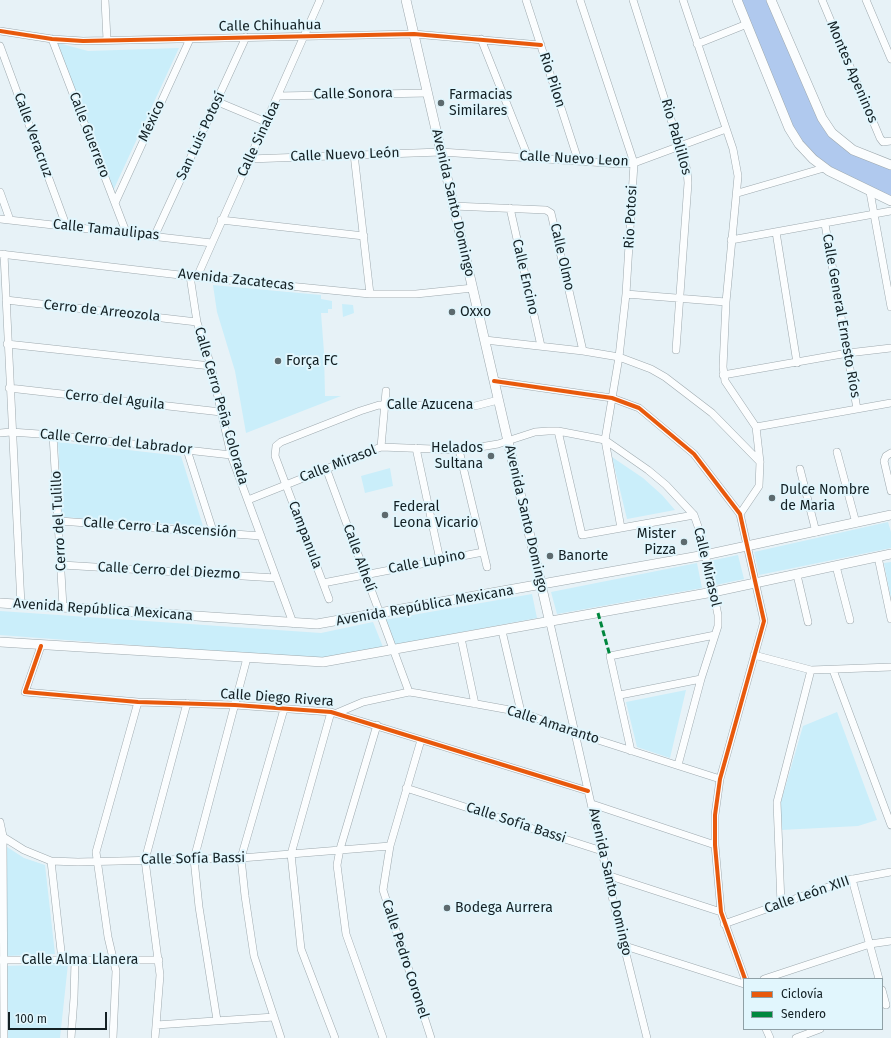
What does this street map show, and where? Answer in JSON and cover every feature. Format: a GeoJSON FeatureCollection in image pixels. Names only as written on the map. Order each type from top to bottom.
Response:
{"type":"FeatureCollection","features":[{"type":"Feature","properties":{"kind":"main road","name":"Avenida Santo Domingo"},"geometry":{"type":"LineString","coordinates":[[406,0],[550,623]]}},
{"type":"Feature","properties":{"kind":"main road"},"geometry":{"type":"LineString","coordinates":[[737,0],[789,128],[799,144],[824,168],[870,192],[891,201]]}},
{"type":"Feature","properties":{"kind":"main road"},"geometry":{"type":"LineString","coordinates":[[771,0],[822,118],[832,133],[853,150],[891,165]]}},
{"type":"Feature","properties":{"kind":"main road","name":"Avenida República Mexicana"},"geometry":{"type":"LineString","coordinates":[[0,603],[324,624],[746,547],[891,515]]}},
{"type":"Feature","properties":{"kind":"main road"},"geometry":{"type":"LineString","coordinates":[[0,642],[41,646],[323,662],[550,623],[754,584],[891,554]]}},
{"type":"Feature","properties":{"kind":"street"},"geometry":{"type":"LineString","coordinates":[[105,0],[107,40]]}},
{"type":"Feature","properties":{"kind":"street","name":"Calle Sinaloa"},"geometry":{"type":"LineString","coordinates":[[193,277],[212,243],[320,0]]}},
{"type":"Feature","properties":{"kind":"street","name":"Rio Pilon"},"geometry":{"type":"LineString","coordinates":[[526,0],[578,160]]}},
{"type":"Feature","properties":{"kind":"street","name":"Rio Potosi"},"geometry":{"type":"LineString","coordinates":[[580,0],[634,163],[626,294],[619,356],[605,440]]}},
{"type":"Feature","properties":{"kind":"street","name":"Rio Pablillos"},"geometry":{"type":"LineString","coordinates":[[632,0],[688,170],[676,350]]}},
{"type":"Feature","properties":{"kind":"street"},"geometry":{"type":"LineString","coordinates":[[683,0],[726,129],[736,163],[738,176],[738,193],[726,302],[723,375],[729,388],[756,427],[760,462],[759,486],[740,514]]}},
{"type":"Feature","properties":{"kind":"street","name":"Montes Apeninos"},"geometry":{"type":"LineString","coordinates":[[822,0],[883,142],[891,141]]}},
{"type":"Feature","properties":{"kind":"street"},"geometry":{"type":"LineString","coordinates":[[866,0],[891,59]]}},
{"type":"Feature","properties":{"kind":"street"},"geometry":{"type":"LineString","coordinates":[[698,44],[747,24]]}},
{"type":"Feature","properties":{"kind":"street","name":"Calle Chihuahua"},"geometry":{"type":"LineString","coordinates":[[0,31],[52,39],[107,40],[414,34],[541,44]]}},
{"type":"Feature","properties":{"kind":"street","name":"San Luis Potosí"},"geometry":{"type":"LineString","coordinates":[[155,235],[218,102],[246,37]]}},
{"type":"Feature","properties":{"kind":"street","name":"México"},"geometry":{"type":"LineString","coordinates":[[114,203],[190,38]]}},
{"type":"Feature","properties":{"kind":"street","name":"Calle Guerrero"},"geometry":{"type":"LineString","coordinates":[[52,39],[126,232]]}},
{"type":"Feature","properties":{"kind":"street"},"geometry":{"type":"LineString","coordinates":[[481,39],[528,157]]}},
{"type":"Feature","properties":{"kind":"street","name":"Calle Veracruz"},"geometry":{"type":"LineString","coordinates":[[0,46],[66,225]]}},
{"type":"Feature","properties":{"kind":"street","name":"Calle Sonora"},"geometry":{"type":"LineString","coordinates":[[278,96],[428,93]]}},
{"type":"Feature","properties":{"kind":"street"},"geometry":{"type":"LineString","coordinates":[[218,102],[266,122]]}},
{"type":"Feature","properties":{"kind":"street","name":"Calle Nuevo Leon"},"geometry":{"type":"LineString","coordinates":[[441,152],[621,164],[634,163],[726,129]]}},
{"type":"Feature","properties":{"kind":"street","name":"Calle Nuevo León"},"geometry":{"type":"LineString","coordinates":[[249,159],[441,152]]}},
{"type":"Feature","properties":{"kind":"street"},"geometry":{"type":"LineString","coordinates":[[354,154],[370,294]]}},
{"type":"Feature","properties":{"kind":"street"},"geometry":{"type":"LineString","coordinates":[[738,193],[824,168]]}},
{"type":"Feature","properties":{"kind":"street"},"geometry":{"type":"LineString","coordinates":[[0,192],[10,220]]}},
{"type":"Feature","properties":{"kind":"street"},"geometry":{"type":"LineString","coordinates":[[870,192],[891,307]]}},
{"type":"Feature","properties":{"kind":"street","name":"Calle Olmo"},"geometry":{"type":"LineString","coordinates":[[453,206],[546,210],[551,213],[583,351]]}},
{"type":"Feature","properties":{"kind":"street","name":"Calle Encino"},"geometry":{"type":"LineString","coordinates":[[510,208],[541,346]]}},
{"type":"Feature","properties":{"kind":"street"},"geometry":{"type":"LineString","coordinates":[[732,240],[891,211]]}},
{"type":"Feature","properties":{"kind":"street","name":"Calle Tamaulipas"},"geometry":{"type":"LineString","coordinates":[[0,219],[155,235],[212,243]]}},
{"type":"Feature","properties":{"kind":"street"},"geometry":{"type":"LineString","coordinates":[[221,220],[364,236]]}},
{"type":"Feature","properties":{"kind":"street","name":"Calle General Ernesto Ríos"},"geometry":{"type":"LineString","coordinates":[[825,224],[858,409]]}},
{"type":"Feature","properties":{"kind":"street"},"geometry":{"type":"LineString","coordinates":[[776,232],[797,363]]}},
{"type":"Feature","properties":{"kind":"street"},"geometry":{"type":"LineString","coordinates":[[2,254],[6,300],[9,388],[21,605]]}},
{"type":"Feature","properties":{"kind":"street","name":"Avenida Zacatecas"},"geometry":{"type":"LineString","coordinates":[[2,254],[193,277],[370,294],[416,294],[473,288]]}},
{"type":"Feature","properties":{"kind":"street","name":"Calle Cerro Peña Colorada"},"geometry":{"type":"LineString","coordinates":[[193,277],[197,322],[211,366],[231,455],[293,623]]}},
{"type":"Feature","properties":{"kind":"street"},"geometry":{"type":"LineString","coordinates":[[626,294],[726,302]]}},
{"type":"Feature","properties":{"kind":"street","name":"Cerro de Arreozola"},"geometry":{"type":"LineString","coordinates":[[6,300],[197,322]]}},
{"type":"Feature","properties":{"kind":"street"},"geometry":{"type":"LineString","coordinates":[[485,340],[619,356],[651,370],[685,392],[712,413],[760,462]]}},
{"type":"Feature","properties":{"kind":"street"},"geometry":{"type":"LineString","coordinates":[[7,344],[211,366]]}},
{"type":"Feature","properties":{"kind":"street"},"geometry":{"type":"LineString","coordinates":[[723,375],[848,353],[891,348]]}},
{"type":"Feature","properties":{"kind":"street"},"geometry":{"type":"LineString","coordinates":[[494,381],[612,398],[639,408],[684,444],[704,465],[740,514],[754,584],[764,621],[720,779],[715,814],[715,844],[721,912],[724,924],[745,978]]}},
{"type":"Feature","properties":{"kind":"street","name":"Cerro del Aguila"},"geometry":{"type":"LineString","coordinates":[[9,388],[221,412]]}},
{"type":"Feature","properties":{"kind":"street"},"geometry":{"type":"LineString","coordinates":[[381,447],[386,391]]}},
{"type":"Feature","properties":{"kind":"street","name":"Calle Azucena"},"geometry":{"type":"LineString","coordinates":[[275,449],[281,442],[360,411],[385,405],[475,406],[498,400]]}},
{"type":"Feature","properties":{"kind":"street"},"geometry":{"type":"LineString","coordinates":[[756,427],[891,403]]}},
{"type":"Feature","properties":{"kind":"street"},"geometry":{"type":"LineString","coordinates":[[558,431],[582,535],[694,515]]}},
{"type":"Feature","properties":{"kind":"street","name":"Calle Mirasol"},"geometry":{"type":"LineString","coordinates":[[248,500],[381,447],[459,450],[487,446],[535,432],[558,431],[605,440],[657,477],[694,515],[698,523],[719,621],[701,679],[678,765]]}},
{"type":"Feature","properties":{"kind":"street","name":"Calle Cerro del Labrador"},"geometry":{"type":"LineString","coordinates":[[0,432],[54,435],[231,455]]}},
{"type":"Feature","properties":{"kind":"street","name":"Cerro del Tulillo"},"geometry":{"type":"LineString","coordinates":[[54,435],[60,521],[63,607]]}},
{"type":"Feature","properties":{"kind":"street"},"geometry":{"type":"LineString","coordinates":[[605,440],[622,528]]}},
{"type":"Feature","properties":{"kind":"street"},"geometry":{"type":"LineString","coordinates":[[416,448],[440,560]]}},
{"type":"Feature","properties":{"kind":"street","name":"Campanula"},"geometry":{"type":"LineString","coordinates":[[275,449],[286,484],[329,599]]}},
{"type":"Feature","properties":{"kind":"street"},"geometry":{"type":"LineString","coordinates":[[187,450],[213,531]]}},
{"type":"Feature","properties":{"kind":"street"},"geometry":{"type":"LineString","coordinates":[[459,450],[487,567]]}},
{"type":"Feature","properties":{"kind":"street"},"geometry":{"type":"LineString","coordinates":[[837,452],[856,523]]}},
{"type":"Feature","properties":{"kind":"street"},"geometry":{"type":"LineString","coordinates":[[891,454],[884,458],[884,466],[891,491]]}},
{"type":"Feature","properties":{"kind":"street","name":"Calle Alhelí"},"geometry":{"type":"LineString","coordinates":[[326,468],[409,692]]}},
{"type":"Feature","properties":{"kind":"street"},"geometry":{"type":"LineString","coordinates":[[800,469],[816,532]]}},
{"type":"Feature","properties":{"kind":"street","name":"Calle Cerro La Ascensión"},"geometry":{"type":"LineString","coordinates":[[60,521],[213,531],[261,536]]}},
{"type":"Feature","properties":{"kind":"street","name":"Calle Lupino"},"geometry":{"type":"LineString","coordinates":[[323,583],[483,552]]}},
{"type":"Feature","properties":{"kind":"street"},"geometry":{"type":"LineString","coordinates":[[878,557],[891,619]]}},
{"type":"Feature","properties":{"kind":"street","name":"Calle Cerro del Diezmo"},"geometry":{"type":"LineString","coordinates":[[62,565],[276,578]]}},
{"type":"Feature","properties":{"kind":"street"},"geometry":{"type":"LineString","coordinates":[[836,566],[850,620]]}},
{"type":"Feature","properties":{"kind":"street"},"geometry":{"type":"LineString","coordinates":[[797,575],[808,622]]}},
{"type":"Feature","properties":{"kind":"street","name":"Avenida Santo Domingo"},"geometry":{"type":"LineString","coordinates":[[550,623],[607,875],[647,1038]]}},
{"type":"Feature","properties":{"kind":"street"},"geometry":{"type":"LineString","coordinates":[[502,631],[521,712]]}},
{"type":"Feature","properties":{"kind":"street"},"geometry":{"type":"LineString","coordinates":[[631,750],[620,695],[610,656],[715,635]]}},
{"type":"Feature","properties":{"kind":"street"},"geometry":{"type":"LineString","coordinates":[[461,638],[475,704]]}},
{"type":"Feature","properties":{"kind":"street","name":"Calle Diego Rivera"},"geometry":{"type":"LineString","coordinates":[[41,646],[25,692],[138,702],[235,705],[334,712],[588,791]]}},
{"type":"Feature","properties":{"kind":"street"},"geometry":{"type":"LineString","coordinates":[[754,655],[811,670],[891,667]]}},
{"type":"Feature","properties":{"kind":"street"},"geometry":{"type":"LineString","coordinates":[[217,1020],[201,921],[194,859],[247,658]]}},
{"type":"Feature","properties":{"kind":"street"},"geometry":{"type":"LineString","coordinates":[[781,904],[777,802],[811,670]]}},
{"type":"Feature","properties":{"kind":"street"},"geometry":{"type":"LineString","coordinates":[[833,670],[891,826]]}},
{"type":"Feature","properties":{"kind":"street"},"geometry":{"type":"LineString","coordinates":[[620,695],[701,679]]}},
{"type":"Feature","properties":{"kind":"street","name":"Calle Amaranto"},"geometry":{"type":"LineString","coordinates":[[334,712],[363,702],[409,692],[521,712],[576,733],[720,779]]}},
{"type":"Feature","properties":{"kind":"street"},"geometry":{"type":"LineString","coordinates":[[113,1038],[116,982],[114,960],[108,937],[96,862],[96,852],[138,702]]}},
{"type":"Feature","properties":{"kind":"street"},"geometry":{"type":"LineString","coordinates":[[155,1038],[160,993],[159,960],[145,860],[188,703]]}},
{"type":"Feature","properties":{"kind":"street"},"geometry":{"type":"LineString","coordinates":[[281,1038],[254,956],[244,896],[241,858],[284,709]]}},
{"type":"Feature","properties":{"kind":"street"},"geometry":{"type":"LineString","coordinates":[[334,712],[291,854],[301,949],[335,1038]]}},
{"type":"Feature","properties":{"kind":"street"},"geometry":{"type":"LineString","coordinates":[[377,725],[340,849],[338,865],[345,930],[383,1038]]}},
{"type":"Feature","properties":{"kind":"street","name":"Calle Pedro Coronel"},"geometry":{"type":"LineString","coordinates":[[422,740],[406,788],[390,846],[383,880],[383,894],[431,1038]]}},
{"type":"Feature","properties":{"kind":"street","name":"Calle Sofía Bassi"},"geometry":{"type":"LineString","coordinates":[[406,788],[602,851]]}},
{"type":"Feature","properties":{"kind":"street"},"geometry":{"type":"LineString","coordinates":[[592,804],[715,844]]}},
{"type":"Feature","properties":{"kind":"street"},"geometry":{"type":"LineString","coordinates":[[0,822],[4,1038]]}},
{"type":"Feature","properties":{"kind":"street","name":"Calle Sofía Bassi"},"geometry":{"type":"LineString","coordinates":[[1,836],[24,850],[51,861],[96,862],[241,858],[390,846]]}},
{"type":"Feature","properties":{"kind":"street"},"geometry":{"type":"LineString","coordinates":[[51,861],[62,960]]}},
{"type":"Feature","properties":{"kind":"street","name":"Calle León XIII"},"geometry":{"type":"LineString","coordinates":[[724,924],[852,879],[891,872]]}},
{"type":"Feature","properties":{"kind":"street"},"geometry":{"type":"LineString","coordinates":[[607,875],[721,912]]}},
{"type":"Feature","properties":{"kind":"street"},"geometry":{"type":"LineString","coordinates":[[852,879],[879,978]]}},
{"type":"Feature","properties":{"kind":"street"},"geometry":{"type":"LineString","coordinates":[[767,978],[870,944],[891,941]]}},
{"type":"Feature","properties":{"kind":"street"},"geometry":{"type":"LineString","coordinates":[[625,946],[743,984]]}},
{"type":"Feature","properties":{"kind":"street","name":"Calle Alma Llanera"},"geometry":{"type":"LineString","coordinates":[[2,960],[159,960]]}},
{"type":"Feature","properties":{"kind":"street"},"geometry":{"type":"LineString","coordinates":[[71,1038],[75,960]]}},
{"type":"Feature","properties":{"kind":"street"},"geometry":{"type":"LineString","coordinates":[[883,994],[886,1005]]}},
{"type":"Feature","properties":{"kind":"street"},"geometry":{"type":"LineString","coordinates":[[156,1025],[274,1017]]}},
{"type":"Feature","properties":{"kind":"street"},"geometry":{"type":"LineString","coordinates":[[796,1038],[817,1030]]}},
{"type":"Feature","properties":{"kind":"shaded area"},"geometry":{"type":"Polygon","coordinates":[[[737,0],[771,0],[822,118],[844,144],[891,165],[891,201],[829,171],[799,144],[737,0]]]}},
{"type":"Feature","properties":{"kind":"shaded area"},"geometry":{"type":"Polygon","coordinates":[[[55,42],[88,51],[179,48],[112,193],[55,42]]]}},
{"type":"Feature","properties":{"kind":"shaded area","name":"Força FC"},"geometry":{"type":"Polygon","coordinates":[[[213,285],[321,295],[321,299],[332,301],[332,309],[328,309],[328,313],[321,313],[325,396],[341,396],[246,433],[235,371],[217,312],[213,285]]]}},
{"type":"Feature","properties":{"kind":"shaded area"},"geometry":{"type":"Polygon","coordinates":[[[342,304],[353,305],[354,313],[343,317],[342,304]]]}},
{"type":"Feature","properties":{"kind":"shaded area"},"geometry":{"type":"Polygon","coordinates":[[[58,442],[181,456],[203,526],[62,517],[58,442]]]}},
{"type":"Feature","properties":{"kind":"shaded area"},"geometry":{"type":"Polygon","coordinates":[[[612,457],[643,478],[662,495],[675,510],[627,519],[612,457]]]}},
{"type":"Feature","properties":{"kind":"shaded area"},"geometry":{"type":"Polygon","coordinates":[[[390,468],[393,486],[365,493],[361,476],[390,468]]]}},
{"type":"Feature","properties":{"kind":"shaded area"},"geometry":{"type":"Polygon","coordinates":[[[888,522],[891,532],[891,548],[759,575],[754,552],[888,522]]]}},
{"type":"Feature","properties":{"kind":"shaded area"},"geometry":{"type":"Polygon","coordinates":[[[738,555],[744,579],[716,585],[710,561],[738,555]]]}},
{"type":"Feature","properties":{"kind":"shaded area"},"geometry":{"type":"Polygon","coordinates":[[[891,562],[891,599],[884,563],[891,562]]]}},
{"type":"Feature","properties":{"kind":"shaded area"},"geometry":{"type":"Polygon","coordinates":[[[697,563],[702,588],[557,614],[551,592],[697,563]]]}},
{"type":"Feature","properties":{"kind":"shaded area"},"geometry":{"type":"Polygon","coordinates":[[[532,594],[537,618],[393,645],[384,620],[532,594]]]}},
{"type":"Feature","properties":{"kind":"shaded area"},"geometry":{"type":"Polygon","coordinates":[[[0,611],[321,633],[373,622],[383,647],[319,659],[0,635],[0,611]]]}},
{"type":"Feature","properties":{"kind":"shaded area"},"geometry":{"type":"Polygon","coordinates":[[[686,690],[670,758],[637,747],[626,702],[686,690]]]}},
{"type":"Feature","properties":{"kind":"shaded area"},"geometry":{"type":"Polygon","coordinates":[[[837,712],[877,820],[858,826],[781,830],[778,812],[803,726],[837,712]]]}},
{"type":"Feature","properties":{"kind":"shaded area"},"geometry":{"type":"Polygon","coordinates":[[[4,845],[24,858],[45,865],[55,954],[6,956],[4,845]]]}},
{"type":"Feature","properties":{"kind":"shaded area"},"geometry":{"type":"Polygon","coordinates":[[[68,964],[60,1038],[5,1038],[6,966],[68,964]]]}},
{"type":"Feature","properties":{"kind":"marked path"},"geometry":{"type":"LineString","coordinates":[[598,613],[610,656]]}},
{"type":"Feature","properties":{"kind":"cycle path"},"geometry":{"type":"LineString","coordinates":[[0,31],[52,39],[83,41],[414,34],[541,45]]}},
{"type":"Feature","properties":{"kind":"cycle path"},"geometry":{"type":"LineString","coordinates":[[494,381],[612,398],[639,408],[694,454],[740,514],[764,621],[720,779],[715,815],[715,845],[721,912],[745,978]]}},
{"type":"Feature","properties":{"kind":"cycle path"},"geometry":{"type":"LineString","coordinates":[[41,646],[25,692],[138,702],[235,705],[331,712],[588,791]]}},
{"type":"Feature","properties":{"kind":"place","name":"Farmacias Similares"},"geometry":{"type":"Point","coordinates":[441,103]}},
{"type":"Feature","properties":{"kind":"place","name":"Oxxo"},"geometry":{"type":"Point","coordinates":[452,312]}},
{"type":"Feature","properties":{"kind":"place","name":"Força FC"},"geometry":{"type":"Point","coordinates":[278,361]}},
{"type":"Feature","properties":{"kind":"place","name":"Helados Sultana"},"geometry":{"type":"Point","coordinates":[491,456]}},
{"type":"Feature","properties":{"kind":"place","name":"Dulce Nombre de Maria"},"geometry":{"type":"Point","coordinates":[772,498]}},
{"type":"Feature","properties":{"kind":"place","name":"Federal Leona Vicario"},"geometry":{"type":"Point","coordinates":[385,515]}},
{"type":"Feature","properties":{"kind":"place","name":"Mister Pizza"},"geometry":{"type":"Point","coordinates":[684,542]}},
{"type":"Feature","properties":{"kind":"place","name":"Banorte"},"geometry":{"type":"Point","coordinates":[550,556]}},
{"type":"Feature","properties":{"kind":"place","name":"Bodega Aurrera"},"geometry":{"type":"Point","coordinates":[447,908]}}]}
